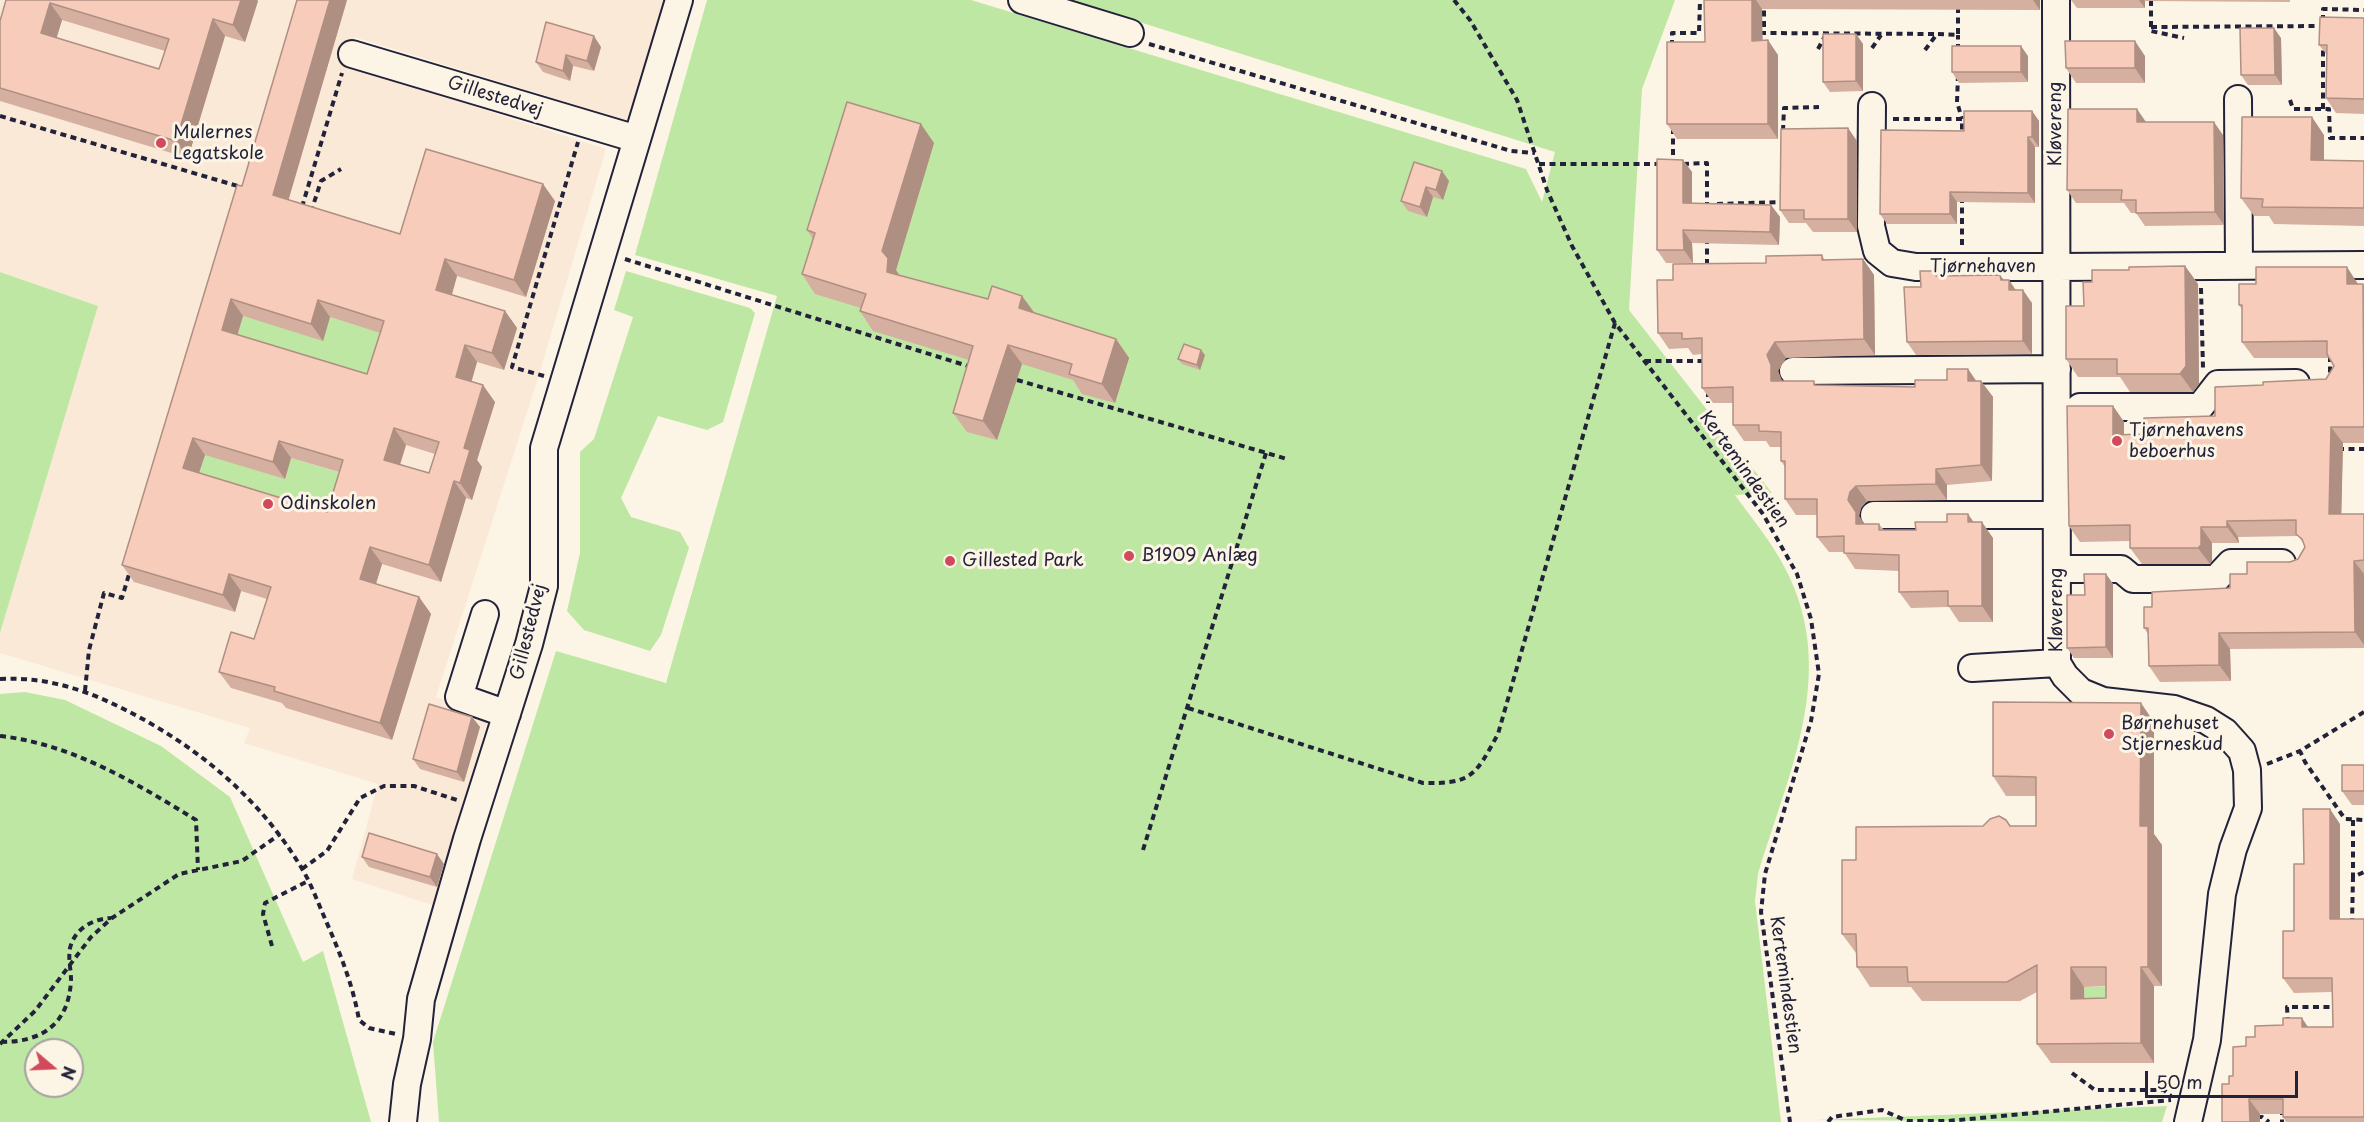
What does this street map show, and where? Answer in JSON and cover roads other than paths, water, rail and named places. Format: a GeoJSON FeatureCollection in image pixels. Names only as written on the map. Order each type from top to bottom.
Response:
{"type":"FeatureCollection","features":[{"type":"Feature","properties":{"kind":"street","name":"Gillestedvej"},"geometry":{"type":"LineString","coordinates":[[403,1122],[407,1084],[417,1039],[421,999],[544,586],[544,448],[562,382],[679,0]]}},
{"type":"Feature","properties":{"kind":"street"},"geometry":{"type":"LineString","coordinates":[[1022,0],[1135,37]]}},
{"type":"Feature","properties":{"kind":"street","name":"Kløvereng"},"geometry":{"type":"LineString","coordinates":[[2056,0],[2057,663],[2065,676],[2081,692],[2103,701],[2174,709],[2206,720],[2226,732],[2242,752],[2247,770],[2248,808],[2233,849],[2222,894],[2207,1041],[2188,1122]]}},
{"type":"Feature","properties":{"kind":"street","name":"Gillestedvej"},"geometry":{"type":"LineString","coordinates":[[352,54],[637,139]]}},
{"type":"Feature","properties":{"kind":"street"},"geometry":{"type":"LineString","coordinates":[[2238,99],[2239,266]]}},
{"type":"Feature","properties":{"kind":"street","name":"Tjørnehaven"},"geometry":{"type":"LineString","coordinates":[[1872,113],[1871,226],[1877,251],[1892,263],[1917,267],[2364,265]]}},
{"type":"Feature","properties":{"kind":"street"},"geometry":{"type":"LineString","coordinates":[[1793,370],[2057,369]]}},
{"type":"Feature","properties":{"kind":"street"},"geometry":{"type":"LineString","coordinates":[[2057,407],[2200,407],[2218,384],[2330,382]]}},
{"type":"Feature","properties":{"kind":"street"},"geometry":{"type":"LineString","coordinates":[[1874,515],[2058,515]]}},
{"type":"Feature","properties":{"kind":"street"},"geometry":{"type":"LineString","coordinates":[[2057,569],[2121,568],[2133,579],[2216,579],[2231,563],[2301,562]]}},
{"type":"Feature","properties":{"kind":"street"},"geometry":{"type":"LineString","coordinates":[[485,614],[459,698],[507,714]]}},
{"type":"Feature","properties":{"kind":"street"},"geometry":{"type":"LineString","coordinates":[[1972,668],[2057,663]]}},
{"type":"Feature","properties":{"kind":"place","name":"Mulernes Legatskole"},"geometry":{"type":"Point","coordinates":[161,143]}},
{"type":"Feature","properties":{"kind":"place","name":"Tjørnehavens beboerhus"},"geometry":{"type":"Point","coordinates":[2117,441]}},
{"type":"Feature","properties":{"kind":"place","name":"Odinskolen"},"geometry":{"type":"Point","coordinates":[268,504]}},
{"type":"Feature","properties":{"kind":"place","name":"B1909 Anlæg"},"geometry":{"type":"Point","coordinates":[1129,556]}},
{"type":"Feature","properties":{"kind":"place","name":"Gillested Park"},"geometry":{"type":"Point","coordinates":[950,561]}},
{"type":"Feature","properties":{"kind":"place","name":"Børnehuset Stjerneskud"},"geometry":{"type":"Point","coordinates":[2109,734]}}]}
